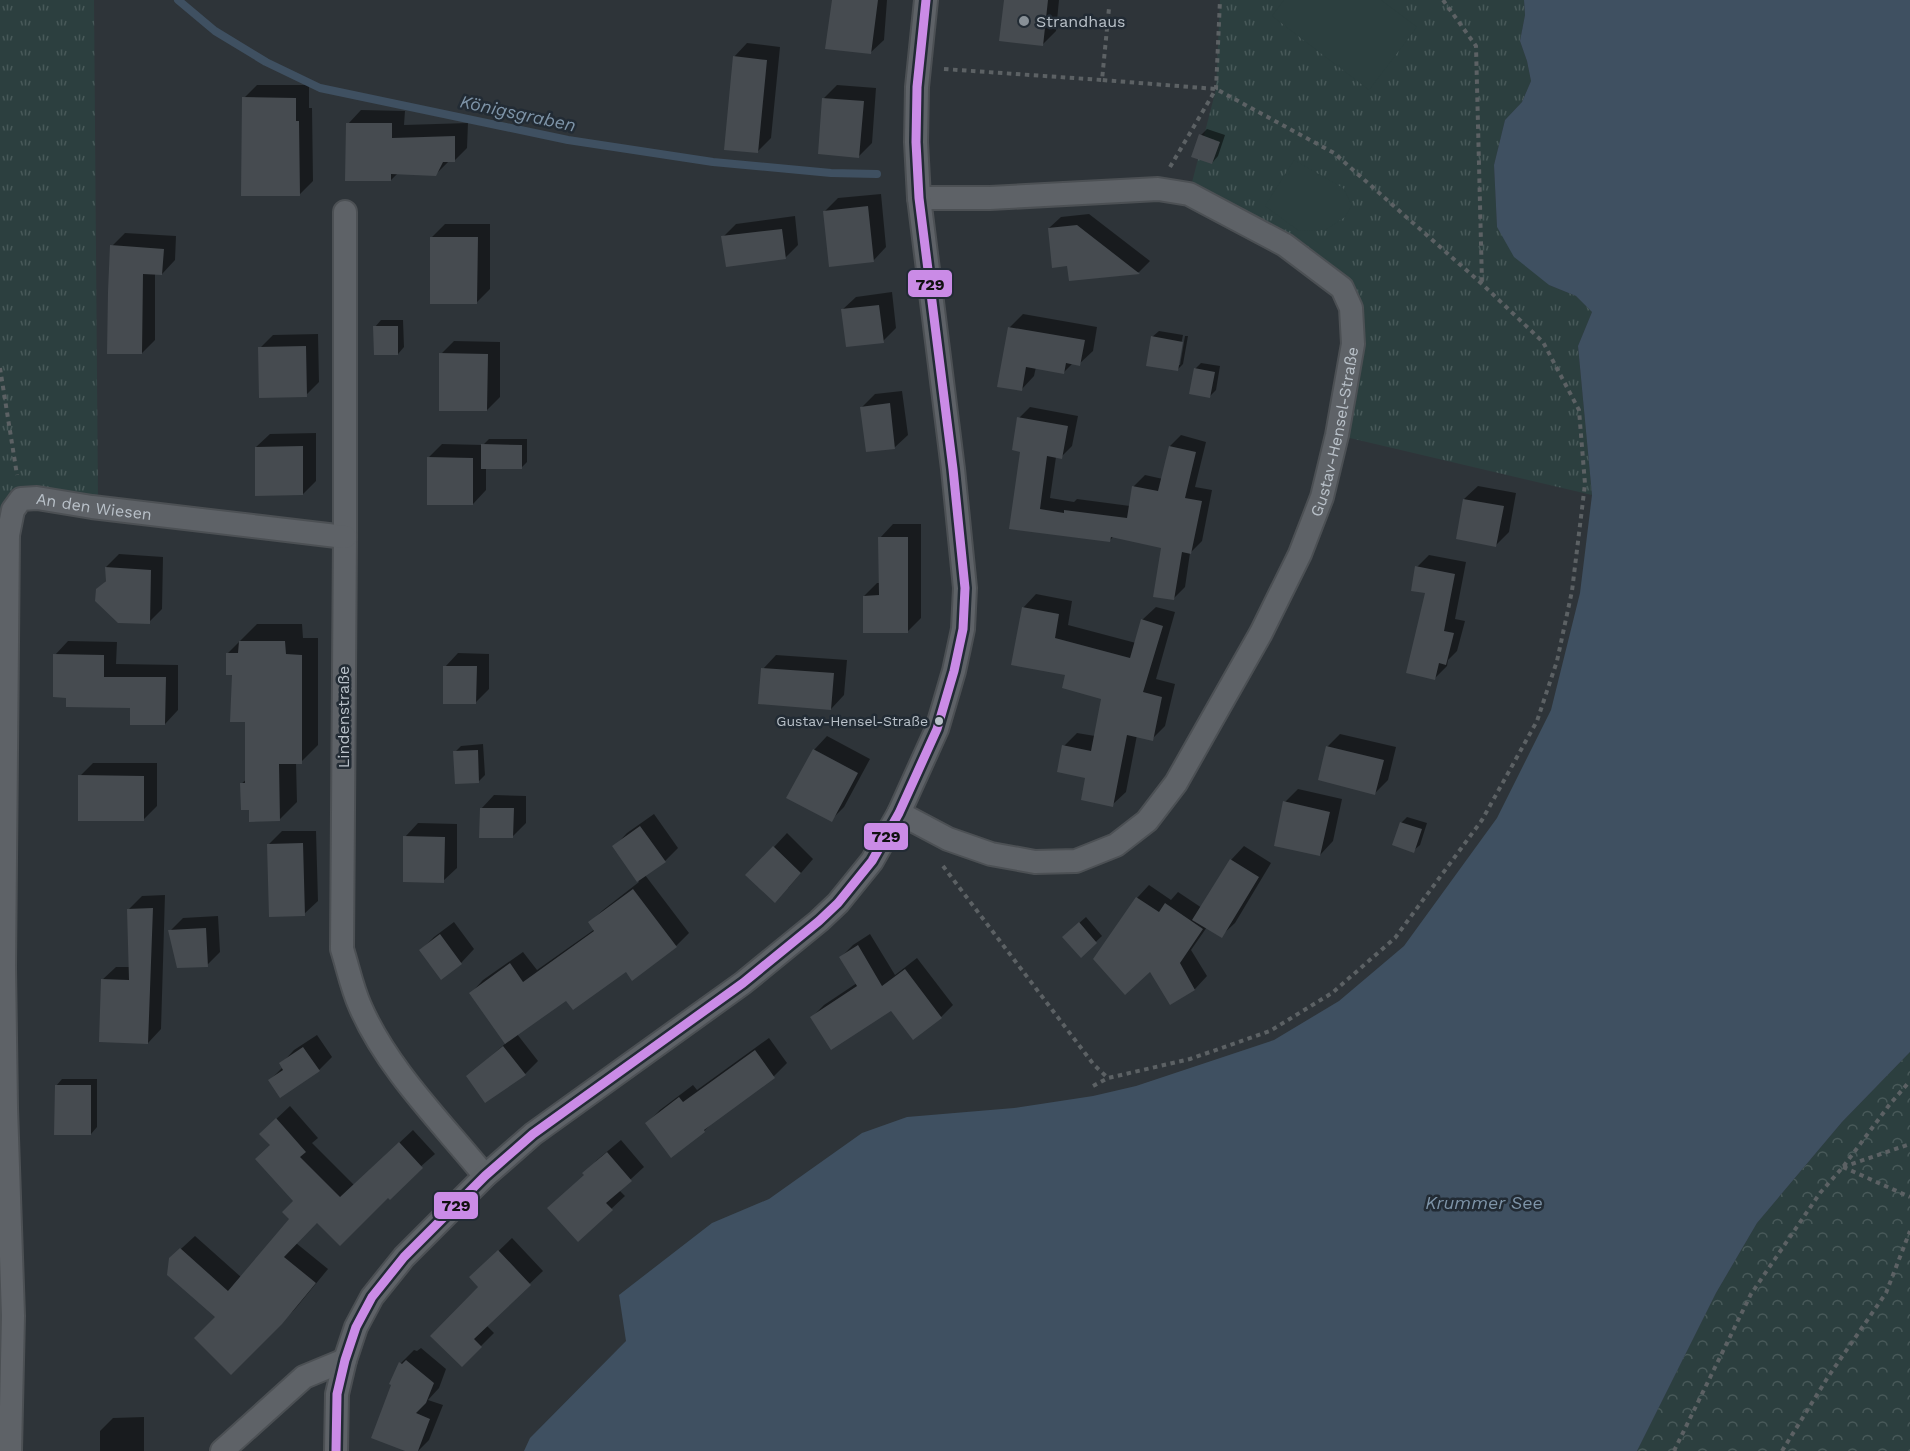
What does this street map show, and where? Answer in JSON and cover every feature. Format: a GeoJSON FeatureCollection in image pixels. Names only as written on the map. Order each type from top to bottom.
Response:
{"type":"FeatureCollection","features":[{"type":"Feature","properties":{"kind":"street"},"geometry":{"type":"LineString","coordinates":[[336,1451],[337,1394],[356,1327],[372,1298],[404,1257],[485,1176],[533,1134],[743,983],[838,903],[872,861],[899,813],[937,729],[954,672],[963,629],[965,588],[920,198],[916,142],[920,67],[927,0]]}},
{"type":"Feature","properties":{"kind":"street","name":"Gustav-Hensel-Straße"},"geometry":{"type":"LineString","coordinates":[[899,813],[948,839],[991,854],[1035,862],[1076,861],[1116,845],[1147,821],[1176,783],[1261,633],[1300,554],[1322,497],[1337,435],[1353,344],[1351,308],[1342,288],[1285,246],[1189,194],[1158,189],[990,198],[920,198]]}},
{"type":"Feature","properties":{"kind":"street","name":"Lindenstraße"},"geometry":{"type":"LineString","coordinates":[[345,212],[342,949],[360,1006],[382,1046],[424,1103],[485,1176]]}},
{"type":"Feature","properties":{"kind":"street","name":"An den Wiesen"},"geometry":{"type":"LineString","coordinates":[[10,1451],[3,1108],[8,535],[13,510],[21,499],[37,498],[92,507],[345,537]]}},
{"type":"Feature","properties":{"kind":"street"},"geometry":{"type":"LineString","coordinates":[[222,1451],[304,1377],[345,1360]]}},
{"type":"Feature","properties":{"kind":"path"},"geometry":{"type":"LineString","coordinates":[[1158,189],[1216,89],[1220,0]]}},
{"type":"Feature","properties":{"kind":"path"},"geometry":{"type":"LineString","coordinates":[[1443,0],[1476,46],[1482,284]]}},
{"type":"Feature","properties":{"kind":"path"},"geometry":{"type":"LineString","coordinates":[[1102,80],[1109,8]]}},
{"type":"Feature","properties":{"kind":"path"},"geometry":{"type":"LineString","coordinates":[[920,67],[1216,89],[1334,153],[1482,284],[1543,342],[1579,410],[1585,484],[1572,591],[1557,661],[1537,721],[1482,820],[1395,938],[1332,993],[1270,1031],[1190,1059],[1108,1078],[1094,1086]]}},
{"type":"Feature","properties":{"kind":"path"},"geometry":{"type":"LineString","coordinates":[[0,368],[21,499]]}},
{"type":"Feature","properties":{"kind":"path"},"geometry":{"type":"LineString","coordinates":[[942,865],[1094,1065],[1108,1078]]}},
{"type":"Feature","properties":{"kind":"path"},"geometry":{"type":"LineString","coordinates":[[1674,1451],[1751,1294],[1820,1193],[1910,1081]]}},
{"type":"Feature","properties":{"kind":"path"},"geometry":{"type":"LineString","coordinates":[[1843,1167],[1910,1144]]}},
{"type":"Feature","properties":{"kind":"path"},"geometry":{"type":"LineString","coordinates":[[1843,1167],[1910,1197]]}},
{"type":"Feature","properties":{"kind":"path"},"geometry":{"type":"LineString","coordinates":[[1782,1451],[1828,1377],[1886,1293],[1910,1231]]}},
{"type":"Feature","properties":{"kind":"green space"},"geometry":{"type":"Polygon","coordinates":[[[0,0],[94,0],[98,502],[10,491],[0,967],[0,0]]]}},
{"type":"Feature","properties":{"kind":"green space"},"geometry":{"type":"Polygon","coordinates":[[[1220,0],[1524,0],[1525,15],[1520,41],[1531,81],[1522,102],[1505,120],[1494,165],[1497,227],[1549,285],[1576,296],[1592,312],[1578,346],[1592,495],[1337,435],[1353,344],[1342,288],[1189,194],[1216,89],[1220,0]]]}},
{"type":"Feature","properties":{"kind":"green space"},"geometry":{"type":"Polygon","coordinates":[[[1284,0],[1381,0],[1417,27],[1369,90],[1272,16],[1284,0]]]}},
{"type":"Feature","properties":{"kind":"green space"},"geometry":{"type":"Polygon","coordinates":[[[1294,160],[1343,188],[1352,205],[1345,217],[1325,230],[1299,231],[1265,206],[1294,160]]]}},
{"type":"Feature","properties":{"kind":"green space"},"geometry":{"type":"Polygon","coordinates":[[[1910,1052],[1910,1451],[1637,1451],[1716,1293],[1757,1223],[1842,1122],[1910,1052]]]}},
{"type":"Feature","properties":{"kind":"water","name":"Krummer See"},"geometry":{"type":"Polygon","coordinates":[[[1524,0],[1910,0],[1910,1052],[1842,1122],[1757,1223],[1716,1293],[1637,1451],[524,1451],[530,1438],[626,1341],[619,1295],[712,1223],[769,1199],[862,1133],[907,1117],[1014,1108],[1093,1096],[1136,1086],[1274,1040],[1339,1001],[1404,946],[1497,818],[1551,710],[1580,593],[1592,495],[1578,346],[1592,312],[1576,296],[1549,285],[1514,257],[1497,227],[1494,165],[1505,120],[1522,102],[1531,81],[1520,41],[1525,15],[1524,0]]]}},
{"type":"Feature","properties":{"kind":"building"},"geometry":{"type":"Polygon","coordinates":[[[832,0],[878,0],[871,54],[825,49],[832,0]]]}},
{"type":"Feature","properties":{"kind":"building"},"geometry":{"type":"Polygon","coordinates":[[[1004,0],[1048,0],[1043,46],[999,41],[1004,0]]]}},
{"type":"Feature","properties":{"kind":"building"},"geometry":{"type":"Polygon","coordinates":[[[733,56],[767,60],[758,153],[724,150],[733,56]]]}},
{"type":"Feature","properties":{"kind":"building"},"geometry":{"type":"Polygon","coordinates":[[[242,97],[296,98],[296,121],[299,121],[300,196],[241,196],[242,97]]]}},
{"type":"Feature","properties":{"kind":"building"},"geometry":{"type":"Polygon","coordinates":[[[822,98],[864,101],[859,158],[818,154],[822,98]]]}},
{"type":"Feature","properties":{"kind":"building"},"geometry":{"type":"Polygon","coordinates":[[[346,123],[392,123],[392,138],[455,136],[455,162],[443,162],[436,176],[391,174],[391,181],[345,181],[346,123]]]}},
{"type":"Feature","properties":{"kind":"building"},"geometry":{"type":"Polygon","coordinates":[[[1199,134],[1220,142],[1212,164],[1191,157],[1199,134]]]}},
{"type":"Feature","properties":{"kind":"building"},"geometry":{"type":"Polygon","coordinates":[[[868,206],[874,262],[829,267],[823,211],[868,206]]]}},
{"type":"Feature","properties":{"kind":"building"},"geometry":{"type":"Polygon","coordinates":[[[1077,225],[1140,274],[1069,281],[1067,266],[1052,268],[1048,228],[1077,225]]]}},
{"type":"Feature","properties":{"kind":"building"},"geometry":{"type":"Polygon","coordinates":[[[782,229],[786,259],[726,267],[721,236],[782,229]]]}},
{"type":"Feature","properties":{"kind":"building"},"geometry":{"type":"Polygon","coordinates":[[[430,237],[478,237],[477,304],[430,304],[430,237]]]}},
{"type":"Feature","properties":{"kind":"building"},"geometry":{"type":"Polygon","coordinates":[[[110,245],[164,249],[162,275],[143,274],[142,354],[107,354],[110,245]]]}},
{"type":"Feature","properties":{"kind":"building"},"geometry":{"type":"Polygon","coordinates":[[[879,305],[884,343],[846,347],[841,309],[879,305]]]}},
{"type":"Feature","properties":{"kind":"building"},"geometry":{"type":"Polygon","coordinates":[[[373,326],[398,326],[398,355],[374,355],[373,326]]]}},
{"type":"Feature","properties":{"kind":"building"},"geometry":{"type":"Polygon","coordinates":[[[1008,327],[1085,340],[1080,366],[1066,363],[1064,374],[1026,367],[1022,391],[997,387],[1008,327]]]}},
{"type":"Feature","properties":{"kind":"building"},"geometry":{"type":"Polygon","coordinates":[[[1151,336],[1183,342],[1178,371],[1146,366],[1151,336]]]}},
{"type":"Feature","properties":{"kind":"building"},"geometry":{"type":"Polygon","coordinates":[[[306,346],[307,397],[259,398],[258,347],[306,346]]]}},
{"type":"Feature","properties":{"kind":"building"},"geometry":{"type":"Polygon","coordinates":[[[439,353],[488,354],[487,411],[439,411],[439,353]]]}},
{"type":"Feature","properties":{"kind":"building"},"geometry":{"type":"Polygon","coordinates":[[[1194,368],[1215,372],[1210,398],[1189,394],[1194,368]]]}},
{"type":"Feature","properties":{"kind":"building"},"geometry":{"type":"Polygon","coordinates":[[[890,403],[895,449],[866,452],[860,407],[890,403]]]}},
{"type":"Feature","properties":{"kind":"building"},"geometry":{"type":"Polygon","coordinates":[[[1017,417],[1068,426],[1062,459],[1047,456],[1040,509],[1127,518],[1132,486],[1158,491],[1169,446],[1196,452],[1185,498],[1202,501],[1191,554],[1182,552],[1174,600],[1153,597],[1161,548],[1111,537],[1110,542],[1009,529],[1020,452],[1012,450],[1017,417]]]}},
{"type":"Feature","properties":{"kind":"building"},"geometry":{"type":"Polygon","coordinates":[[[481,444],[522,445],[522,469],[481,469],[481,444]]]}},
{"type":"Feature","properties":{"kind":"building"},"geometry":{"type":"Polygon","coordinates":[[[303,446],[303,495],[255,496],[255,447],[303,446]]]}},
{"type":"Feature","properties":{"kind":"building"},"geometry":{"type":"Polygon","coordinates":[[[427,457],[473,458],[473,505],[427,505],[427,457]]]}},
{"type":"Feature","properties":{"kind":"building"},"geometry":{"type":"Polygon","coordinates":[[[1463,499],[1504,506],[1496,547],[1456,539],[1463,499]]]}},
{"type":"Feature","properties":{"kind":"building"},"geometry":{"type":"Polygon","coordinates":[[[878,537],[908,537],[908,633],[863,633],[863,596],[879,595],[878,537]]]}},
{"type":"Feature","properties":{"kind":"building"},"geometry":{"type":"Polygon","coordinates":[[[1415,566],[1455,574],[1444,631],[1454,633],[1446,665],[1439,663],[1435,680],[1406,673],[1425,593],[1411,591],[1415,566]]]}},
{"type":"Feature","properties":{"kind":"building"},"geometry":{"type":"Polygon","coordinates":[[[105,567],[151,570],[150,624],[118,623],[95,601],[96,589],[106,581],[105,567]]]}},
{"type":"Feature","properties":{"kind":"building"},"geometry":{"type":"Polygon","coordinates":[[[1022,607],[1059,614],[1055,638],[1130,658],[1141,619],[1163,626],[1143,692],[1162,697],[1153,741],[1127,735],[1113,807],[1081,800],[1085,778],[1057,772],[1062,745],[1091,751],[1101,699],[1062,688],[1065,675],[1011,665],[1022,607]]]}},
{"type":"Feature","properties":{"kind":"building"},"geometry":{"type":"Polygon","coordinates":[[[239,641],[285,641],[286,654],[302,655],[302,764],[279,764],[280,821],[249,822],[249,810],[241,810],[240,783],[245,783],[245,722],[230,722],[232,675],[226,675],[226,653],[238,653],[239,641]]]}},
{"type":"Feature","properties":{"kind":"building"},"geometry":{"type":"Polygon","coordinates":[[[53,654],[104,655],[104,677],[166,677],[165,725],[130,725],[130,708],[66,707],[66,698],[53,697],[53,654]]]}},
{"type":"Feature","properties":{"kind":"building"},"geometry":{"type":"Polygon","coordinates":[[[443,666],[477,666],[476,704],[443,704],[443,666]]]}},
{"type":"Feature","properties":{"kind":"building"},"geometry":{"type":"Polygon","coordinates":[[[761,668],[834,673],[831,710],[758,704],[761,668]]]}},
{"type":"Feature","properties":{"kind":"building"},"geometry":{"type":"Polygon","coordinates":[[[1326,746],[1384,760],[1375,795],[1318,780],[1326,746]]]}},
{"type":"Feature","properties":{"kind":"building"},"geometry":{"type":"Polygon","coordinates":[[[813,749],[858,773],[832,822],[786,798],[813,749]]]}},
{"type":"Feature","properties":{"kind":"building"},"geometry":{"type":"Polygon","coordinates":[[[478,750],[479,783],[455,784],[453,751],[478,750]]]}},
{"type":"Feature","properties":{"kind":"building"},"geometry":{"type":"Polygon","coordinates":[[[78,775],[144,776],[144,821],[78,821],[78,775]]]}},
{"type":"Feature","properties":{"kind":"building"},"geometry":{"type":"Polygon","coordinates":[[[1283,801],[1330,812],[1320,856],[1274,846],[1283,801]]]}},
{"type":"Feature","properties":{"kind":"building"},"geometry":{"type":"Polygon","coordinates":[[[480,808],[514,808],[513,838],[479,838],[480,808]]]}},
{"type":"Feature","properties":{"kind":"building"},"geometry":{"type":"Polygon","coordinates":[[[1400,822],[1422,829],[1414,853],[1392,845],[1400,822]]]}},
{"type":"Feature","properties":{"kind":"building"},"geometry":{"type":"Polygon","coordinates":[[[640,826],[666,862],[637,882],[612,846],[640,826]]]}},
{"type":"Feature","properties":{"kind":"building"},"geometry":{"type":"Polygon","coordinates":[[[403,836],[445,837],[444,883],[403,882],[403,836]]]}},
{"type":"Feature","properties":{"kind":"building"},"geometry":{"type":"Polygon","coordinates":[[[303,843],[305,916],[269,917],[267,844],[303,843]]]}},
{"type":"Feature","properties":{"kind":"building"},"geometry":{"type":"Polygon","coordinates":[[[773,846],[801,873],[775,903],[745,875],[773,846]]]}},
{"type":"Feature","properties":{"kind":"building"},"geometry":{"type":"Polygon","coordinates":[[[1230,859],[1259,877],[1222,938],[1192,920],[1230,859]]]}},
{"type":"Feature","properties":{"kind":"building"},"geometry":{"type":"Polygon","coordinates":[[[633,889],[677,947],[632,981],[626,972],[573,1010],[566,1001],[505,1044],[469,993],[510,963],[523,982],[594,931],[588,922],[633,889]]]}},
{"type":"Feature","properties":{"kind":"building"},"geometry":{"type":"Polygon","coordinates":[[[1136,897],[1159,912],[1165,903],[1203,929],[1180,963],[1195,990],[1170,1005],[1150,972],[1125,995],[1093,959],[1136,897]]]}},
{"type":"Feature","properties":{"kind":"building"},"geometry":{"type":"Polygon","coordinates":[[[153,908],[148,1044],[99,1042],[101,979],[129,980],[127,909],[153,908]]]}},
{"type":"Feature","properties":{"kind":"building"},"geometry":{"type":"Polygon","coordinates":[[[1079,922],[1097,943],[1081,958],[1062,937],[1079,922]]]}},
{"type":"Feature","properties":{"kind":"building"},"geometry":{"type":"Polygon","coordinates":[[[206,928],[208,967],[177,968],[168,930],[206,928]]]}},
{"type":"Feature","properties":{"kind":"building"},"geometry":{"type":"Polygon","coordinates":[[[440,934],[462,964],[441,980],[419,950],[440,934]]]}},
{"type":"Feature","properties":{"kind":"building"},"geometry":{"type":"Polygon","coordinates":[[[858,945],[882,986],[905,969],[942,1018],[913,1040],[891,1011],[831,1050],[810,1017],[857,986],[839,957],[858,945]]]}},
{"type":"Feature","properties":{"kind":"building"},"geometry":{"type":"Polygon","coordinates":[[[503,1046],[526,1075],[485,1103],[466,1076],[503,1046]]]}},
{"type":"Feature","properties":{"kind":"building"},"geometry":{"type":"Polygon","coordinates":[[[303,1047],[320,1071],[280,1098],[268,1080],[283,1070],[279,1063],[303,1047]]]}},
{"type":"Feature","properties":{"kind":"building"},"geometry":{"type":"Polygon","coordinates":[[[755,1050],[775,1078],[704,1130],[705,1132],[671,1158],[645,1123],[679,1097],[683,1102],[755,1050]]]}},
{"type":"Feature","properties":{"kind":"building"},"geometry":{"type":"Polygon","coordinates":[[[55,1085],[91,1085],[91,1135],[54,1135],[55,1085]]]}},
{"type":"Feature","properties":{"kind":"building"},"geometry":{"type":"Polygon","coordinates":[[[276,1118],[306,1152],[300,1157],[340,1197],[399,1142],[423,1168],[390,1200],[388,1198],[340,1246],[317,1223],[284,1257],[316,1283],[282,1324],[231,1375],[194,1338],[215,1317],[167,1275],[169,1258],[180,1248],[228,1291],[289,1219],[282,1212],[293,1201],[255,1159],[270,1145],[259,1134],[276,1118]]]}},
{"type":"Feature","properties":{"kind":"building"},"geometry":{"type":"Polygon","coordinates":[[[607,1152],[632,1181],[606,1203],[613,1210],[578,1242],[547,1208],[607,1152]]]}},
{"type":"Feature","properties":{"kind":"building"},"geometry":{"type":"Polygon","coordinates":[[[498,1250],[531,1285],[474,1339],[482,1347],[462,1367],[430,1336],[478,1287],[469,1277],[498,1250]]]}},
{"type":"Feature","properties":{"kind":"building"},"geometry":{"type":"Polygon","coordinates":[[[406,1360],[434,1383],[426,1403],[416,1413],[430,1419],[418,1451],[405,1451],[371,1438],[391,1385],[389,1384],[399,1362],[402,1364],[406,1360]]]}},
{"type":"Feature","properties":{"kind":"waterway","name":"Königsgraben"},"geometry":{"type":"LineString","coordinates":[[178,0],[215,31],[266,62],[320,88],[568,140],[713,162],[831,173],[877,174]]}},
{"type":"Feature","properties":{"kind":"transit line","name":"729"},"geometry":{"type":"LineString","coordinates":[[336,1451],[337,1394],[356,1327],[372,1297],[404,1257],[485,1176],[533,1134],[743,983],[838,903],[872,861],[899,813],[937,729],[954,671],[963,629],[965,588],[953,469],[919,198],[916,142],[917,87],[926,0]]}},
{"type":"Feature","properties":{"kind":"place","name":"Strandhaus"},"geometry":{"type":"Point","coordinates":[1024,21]}},
{"type":"Feature","properties":{"kind":"place","name":"Gustav-Hensel-Straße"},"geometry":{"type":"Point","coordinates":[939,721]}}]}
